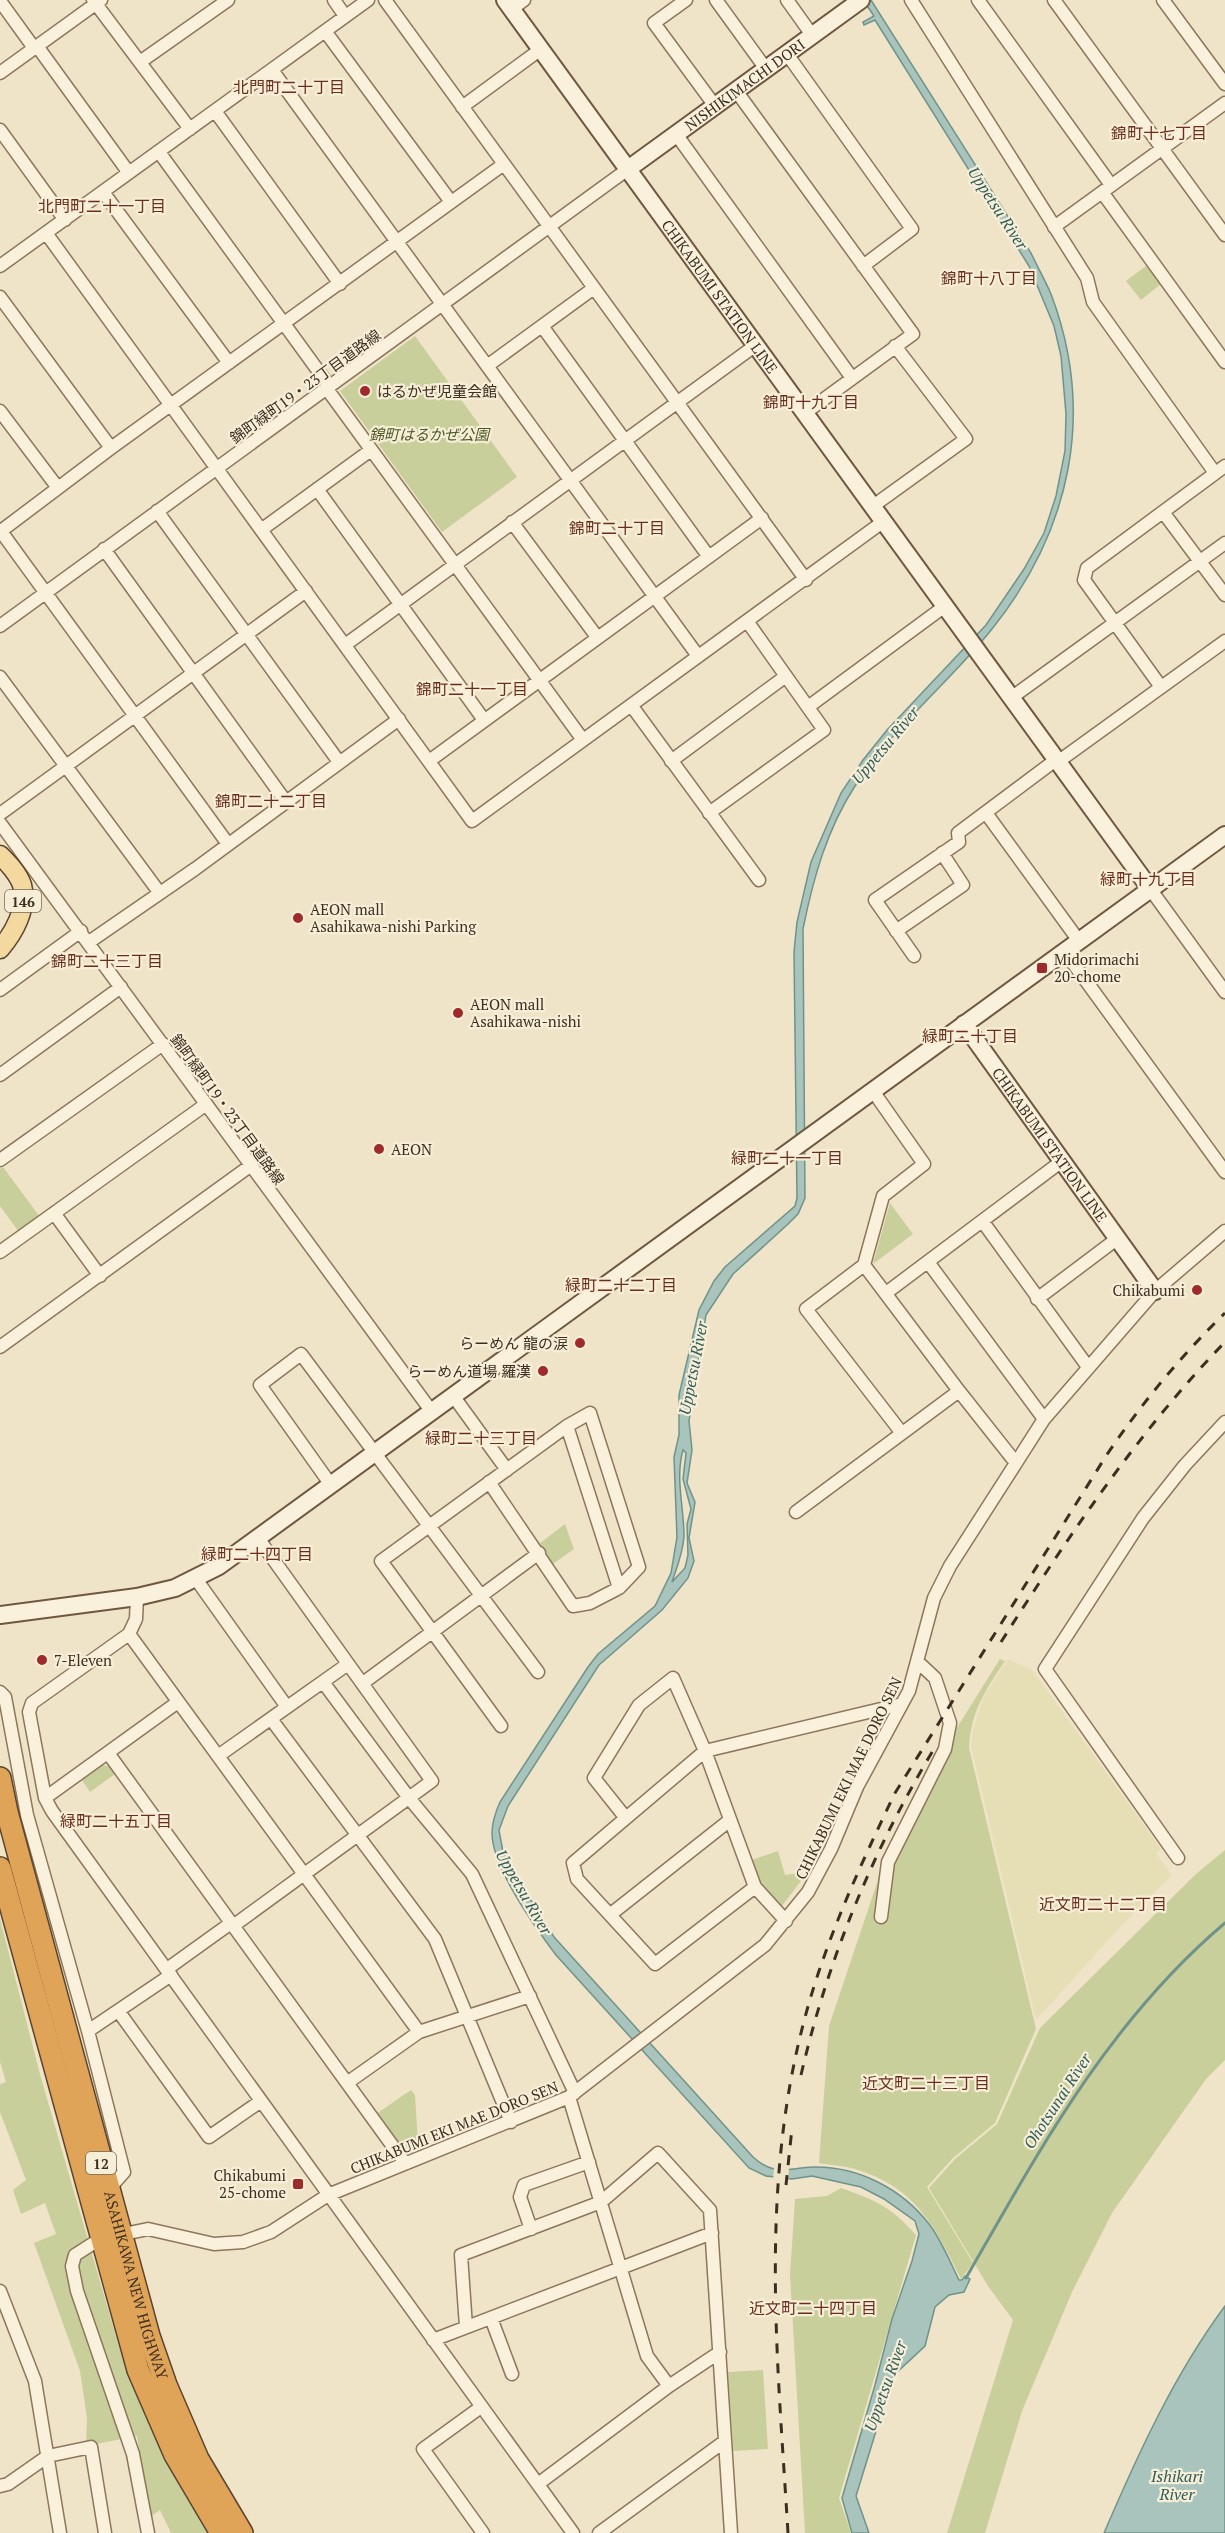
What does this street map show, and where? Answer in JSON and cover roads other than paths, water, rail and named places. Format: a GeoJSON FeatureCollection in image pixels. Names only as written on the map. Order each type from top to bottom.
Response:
{"type":"FeatureCollection","features":[{"type":"Feature","properties":{"kind":"highway","name":"ASAHIKAWA NEW HIGHWAY"},"geometry":{"type":"LineString","coordinates":[[0,1778],[7,1812],[108,2190],[110,2236],[138,2370],[175,2455],[221,2533]]}},
{"type":"Feature","properties":{"kind":"highway","name":"ASAHIKAWA NEW HIGHWAY"},"geometry":{"type":"LineString","coordinates":[[0,1868],[110,2236],[166,2385],[198,2459],[242,2533]]}},
{"type":"Feature","properties":{"kind":"main road","name":"CHIKABUMI STATION LINE"},"geometry":{"type":"LineString","coordinates":[[514,3],[541,49],[1011,698]]}},
{"type":"Feature","properties":{"kind":"main road","name":"NISHIKIMACHI DORI"},"geometry":{"type":"LineString","coordinates":[[628,169],[737,92],[855,4]]}},
{"type":"Feature","properties":{"kind":"main road"},"geometry":{"type":"LineString","coordinates":[[1011,698],[1151,890]]}},
{"type":"Feature","properties":{"kind":"main road"},"geometry":{"type":"LineString","coordinates":[[0,1615],[137,1597],[175,1588],[196,1579],[258,1538],[376,1453],[1225,836]]}},
{"type":"Feature","properties":{"kind":"main road","name":"146"},"geometry":{"type":"LineString","coordinates":[[0,855],[14,871],[22,885],[23,902],[19,919],[0,949]]}},
{"type":"Feature","properties":{"kind":"main road","name":"146"},"geometry":{"type":"LineString","coordinates":[[0,866],[9,880],[13,899],[8,918],[0,930]]}},
{"type":"Feature","properties":{"kind":"main road","name":"CHIKABUMI STATION LINE"},"geometry":{"type":"LineString","coordinates":[[964,1024],[1155,1291]]}},
{"type":"Feature","properties":{"kind":"street"},"geometry":{"type":"LineString","coordinates":[[140,62],[228,0]]}},
{"type":"Feature","properties":{"kind":"street"},"geometry":{"type":"LineString","coordinates":[[334,0],[345,16]]}},
{"type":"Feature","properties":{"kind":"street"},"geometry":{"type":"LineString","coordinates":[[0,266],[368,0]]}},
{"type":"Feature","properties":{"kind":"street"},"geometry":{"type":"LineString","coordinates":[[385,0],[806,580]]}},
{"type":"Feature","properties":{"kind":"street"},"geometry":{"type":"LineString","coordinates":[[686,0],[654,22],[715,106]]}},
{"type":"Feature","properties":{"kind":"street"},"geometry":{"type":"LineString","coordinates":[[716,0],[766,69]]}},
{"type":"Feature","properties":{"kind":"street"},"geometry":{"type":"LineString","coordinates":[[787,0],[812,35]]}},
{"type":"Feature","properties":{"kind":"street"},"geometry":{"type":"LineString","coordinates":[[911,0],[1087,278],[1093,302],[1220,470],[1087,568],[1084,580],[1161,687]]}},
{"type":"Feature","properties":{"kind":"street"},"geometry":{"type":"LineString","coordinates":[[978,0],[1225,362]]}},
{"type":"Feature","properties":{"kind":"street"},"geometry":{"type":"LineString","coordinates":[[1054,0],[1225,235]]}},
{"type":"Feature","properties":{"kind":"street"},"geometry":{"type":"LineString","coordinates":[[1163,0],[1224,81]]}},
{"type":"Feature","properties":{"kind":"street"},"geometry":{"type":"LineString","coordinates":[[0,1],[129,173]]}},
{"type":"Feature","properties":{"kind":"street"},"geometry":{"type":"LineString","coordinates":[[0,73],[97,1],[190,129]]}},
{"type":"Feature","properties":{"kind":"street"},"geometry":{"type":"LineString","coordinates":[[326,31],[451,202]]}},
{"type":"Feature","properties":{"kind":"street"},"geometry":{"type":"LineString","coordinates":[[462,107],[541,49]]}},
{"type":"Feature","properties":{"kind":"street"},"geometry":{"type":"LineString","coordinates":[[787,54],[912,229],[863,266]]}},
{"type":"Feature","properties":{"kind":"street"},"geometry":{"type":"LineString","coordinates":[[272,70],[698,656]]}},
{"type":"Feature","properties":{"kind":"street"},"geometry":{"type":"LineString","coordinates":[[737,92],[913,334],[805,413]]}},
{"type":"Feature","properties":{"kind":"street"},"geometry":{"type":"LineString","coordinates":[[1053,227],[1225,103]]}},
{"type":"Feature","properties":{"kind":"street"},"geometry":{"type":"LineString","coordinates":[[215,111],[340,284]]}},
{"type":"Feature","properties":{"kind":"street"},"geometry":{"type":"LineString","coordinates":[[0,130],[65,220]]}},
{"type":"Feature","properties":{"kind":"street"},"geometry":{"type":"LineString","coordinates":[[676,134],[852,378]]}},
{"type":"Feature","properties":{"kind":"street"},"geometry":{"type":"LineString","coordinates":[[159,152],[284,324],[371,450],[583,740]]}},
{"type":"Feature","properties":{"kind":"street"},"geometry":{"type":"LineString","coordinates":[[228,844],[0,531],[504,164]]}},
{"type":"Feature","properties":{"kind":"street","name":"錦町緑町19・23丁目道路線"},"geometry":{"type":"LineString","coordinates":[[0,626],[628,169]]}},
{"type":"Feature","properties":{"kind":"street"},"geometry":{"type":"LineString","coordinates":[[103,192],[229,363]]}},
{"type":"Feature","properties":{"kind":"street"},"geometry":{"type":"LineString","coordinates":[[46,233],[472,821],[884,521]]}},
{"type":"Feature","properties":{"kind":"street"},"geometry":{"type":"LineString","coordinates":[[486,366],[594,288]]}},
{"type":"Feature","properties":{"kind":"street"},"geometry":{"type":"LineString","coordinates":[[0,297],[111,448]]}},
{"type":"Feature","properties":{"kind":"street"},"geometry":{"type":"LineString","coordinates":[[542,326],[709,557]]}},
{"type":"Feature","properties":{"kind":"street"},"geometry":{"type":"LineString","coordinates":[[345,645],[756,345]]}},
{"type":"Feature","properties":{"kind":"street"},"geometry":{"type":"LineString","coordinates":[[873,506],[966,439],[896,346]]}},
{"type":"Feature","properties":{"kind":"street"},"geometry":{"type":"LineString","coordinates":[[0,411],[58,488]]}},
{"type":"Feature","properties":{"kind":"street"},"geometry":{"type":"LineString","coordinates":[[261,530],[371,450]]}},
{"type":"Feature","properties":{"kind":"street"},"geometry":{"type":"LineString","coordinates":[[317,489],[484,720]]}},
{"type":"Feature","properties":{"kind":"street"},"geometry":{"type":"LineString","coordinates":[[157,511],[339,762]]}},
{"type":"Feature","properties":{"kind":"street"},"geometry":{"type":"LineString","coordinates":[[1163,512],[1225,595]]}},
{"type":"Feature","properties":{"kind":"street"},"geometry":{"type":"LineString","coordinates":[[429,761],[762,518]]}},
{"type":"Feature","properties":{"kind":"street"},"geometry":{"type":"LineString","coordinates":[[512,522],[597,637]]}},
{"type":"Feature","properties":{"kind":"street"},"geometry":{"type":"LineString","coordinates":[[1011,698],[1225,543]]}},
{"type":"Feature","properties":{"kind":"street"},"geometry":{"type":"LineString","coordinates":[[104,549],[286,802]]}},
{"type":"Feature","properties":{"kind":"street"},"geometry":{"type":"LineString","coordinates":[[0,814],[306,591]]}},
{"type":"Feature","properties":{"kind":"street"},"geometry":{"type":"LineString","coordinates":[[808,707],[945,606]]}},
{"type":"Feature","properties":{"kind":"street"},"geometry":{"type":"LineString","coordinates":[[709,813],[824,730],[747,621]]}},
{"type":"Feature","properties":{"kind":"street"},"geometry":{"type":"LineString","coordinates":[[914,956],[875,900],[958,842],[958,833],[1225,641]]}},
{"type":"Feature","properties":{"kind":"street"},"geometry":{"type":"LineString","coordinates":[[671,761],[786,676]]}},
{"type":"Feature","properties":{"kind":"street"},"geometry":{"type":"LineString","coordinates":[[0,677],[159,892]]}},
{"type":"Feature","properties":{"kind":"street"},"geometry":{"type":"LineString","coordinates":[[631,705],[759,880]]}},
{"type":"Feature","properties":{"kind":"street"},"geometry":{"type":"LineString","coordinates":[[89,942],[399,719]]}},
{"type":"Feature","properties":{"kind":"street"},"geometry":{"type":"LineString","coordinates":[[986,813],[1079,941]]}},
{"type":"Feature","properties":{"kind":"street","name":"錦町緑町19・23丁目道路線"},"geometry":{"type":"LineString","coordinates":[[0,823],[432,1412]]}},
{"type":"Feature","properties":{"kind":"street"},"geometry":{"type":"LineString","coordinates":[[896,931],[963,885],[942,853]]}},
{"type":"Feature","properties":{"kind":"street"},"geometry":{"type":"LineString","coordinates":[[1151,890],[1225,992]]}},
{"type":"Feature","properties":{"kind":"street"},"geometry":{"type":"LineString","coordinates":[[0,990],[81,931]]}},
{"type":"Feature","properties":{"kind":"street"},"geometry":{"type":"LineString","coordinates":[[1065,952],[1225,1172]]}},
{"type":"Feature","properties":{"kind":"street"},"geometry":{"type":"LineString","coordinates":[[0,1075],[121,987]]}},
{"type":"Feature","properties":{"kind":"street"},"geometry":{"type":"LineString","coordinates":[[0,1161],[163,1044]]}},
{"type":"Feature","properties":{"kind":"street"},"geometry":{"type":"LineString","coordinates":[[873,1091],[924,1164],[884,1196],[864,1265],[806,1309],[901,1432]]}},
{"type":"Feature","properties":{"kind":"street"},"geometry":{"type":"LineString","coordinates":[[0,1252],[205,1105]]}},
{"type":"Feature","properties":{"kind":"street"},"geometry":{"type":"LineString","coordinates":[[886,1293],[1062,1161]]}},
{"type":"Feature","properties":{"kind":"street"},"geometry":{"type":"LineString","coordinates":[[0,1347],[250,1166]]}},
{"type":"Feature","properties":{"kind":"street"},"geometry":{"type":"LineString","coordinates":[[54,1213],[99,1276]]}},
{"type":"Feature","properties":{"kind":"street"},"geometry":{"type":"LineString","coordinates":[[983,1222],[1088,1367]]}},
{"type":"Feature","properties":{"kind":"street","name":"CHIKABUMI EKI MAE DORO SEN"},"geometry":{"type":"LineString","coordinates":[[110,2236],[148,2229],[214,2244],[243,2242],[271,2232],[328,2195],[511,2122],[572,2095],[765,1945],[808,1892],[831,1849],[857,1787],[902,1704],[918,1662],[925,1626],[934,1598],[950,1566],[1044,1419],[1155,1291],[1225,1232]]}},
{"type":"Feature","properties":{"kind":"street"},"geometry":{"type":"LineString","coordinates":[[1037,1299],[1118,1238]]}},
{"type":"Feature","properties":{"kind":"street"},"geometry":{"type":"LineString","coordinates":[[928,1262],[1044,1419]]}},
{"type":"Feature","properties":{"kind":"street"},"geometry":{"type":"LineString","coordinates":[[864,1265],[959,1392],[1016,1463]]}},
{"type":"Feature","properties":{"kind":"street"},"geometry":{"type":"LineString","coordinates":[[331,1485],[260,1385],[301,1354],[538,1672]]}},
{"type":"Feature","properties":{"kind":"street"},"geometry":{"type":"LineString","coordinates":[[796,1512],[901,1432],[959,1392]]}},
{"type":"Feature","properties":{"kind":"street"},"geometry":{"type":"LineString","coordinates":[[454,1396],[507,1470]]}},
{"type":"Feature","properties":{"kind":"street"},"geometry":{"type":"LineString","coordinates":[[489,1482],[573,1606],[590,1603],[619,1588],[639,1568],[590,1413],[567,1426],[429,1525],[381,1561],[501,1726]]}},
{"type":"Feature","properties":{"kind":"street"},"geometry":{"type":"LineString","coordinates":[[1178,1858],[1045,1668],[1143,1518],[1185,1465],[1225,1422]]}},
{"type":"Feature","properties":{"kind":"street"},"geometry":{"type":"LineString","coordinates":[[567,1426],[619,1588]]}},
{"type":"Feature","properties":{"kind":"street"},"geometry":{"type":"LineString","coordinates":[[88,2031],[119,2012],[232,1925],[432,1781],[258,1538]]}},
{"type":"Feature","properties":{"kind":"street"},"geometry":{"type":"LineString","coordinates":[[363,1683],[539,1553]]}},
{"type":"Feature","properties":{"kind":"street"},"geometry":{"type":"LineString","coordinates":[[196,1579],[287,1707]]}},
{"type":"Feature","properties":{"kind":"street"},"geometry":{"type":"LineString","coordinates":[[137,1597],[136,1619],[129,1634],[32,1703],[29,1712],[45,1798],[573,2533]]}},
{"type":"Feature","properties":{"kind":"street"},"geometry":{"type":"LineString","coordinates":[[129,1634],[418,2032]]}},
{"type":"Feature","properties":{"kind":"street"},"geometry":{"type":"LineString","coordinates":[[881,1917],[888,1862],[945,1749],[950,1723],[935,1678],[918,1662]]}},
{"type":"Feature","properties":{"kind":"street"},"geometry":{"type":"LineString","coordinates":[[218,1756],[348,1664]]}},
{"type":"Feature","properties":{"kind":"street"},"geometry":{"type":"LineString","coordinates":[[625,1817],[594,1778],[639,1705],[673,1678],[705,1751],[755,1887],[786,1921]]}},
{"type":"Feature","properties":{"kind":"street"},"geometry":{"type":"LineString","coordinates":[[323,1682],[409,1798],[472,1874],[530,1996],[572,2095],[589,2162],[646,2356],[669,2386]]}},
{"type":"Feature","properties":{"kind":"street"},"geometry":{"type":"LineString","coordinates":[[0,1692],[5,1697],[27,1815],[88,2031],[124,2172],[108,2190]]}},
{"type":"Feature","properties":{"kind":"street"},"geometry":{"type":"LineString","coordinates":[[45,1798],[178,1702]]}},
{"type":"Feature","properties":{"kind":"street"},"geometry":{"type":"LineString","coordinates":[[755,1887],[656,1965],[577,1879],[573,1863],[705,1751],[902,1704]]}},
{"type":"Feature","properties":{"kind":"street"},"geometry":{"type":"LineString","coordinates":[[271,1719],[435,1939],[511,2122]]}},
{"type":"Feature","properties":{"kind":"street"},"geometry":{"type":"LineString","coordinates":[[108,1753],[405,2163]]}},
{"type":"Feature","properties":{"kind":"street"},"geometry":{"type":"LineString","coordinates":[[611,1914],[730,1820]]}},
{"type":"Feature","properties":{"kind":"street"},"geometry":{"type":"LineString","coordinates":[[347,2083],[418,2032],[530,1996]]}},
{"type":"Feature","properties":{"kind":"street"},"geometry":{"type":"LineString","coordinates":[[119,2012],[209,2137],[261,2101]]}},
{"type":"Feature","properties":{"kind":"street"},"geometry":{"type":"LineString","coordinates":[[466,2327],[461,2255],[601,2202],[658,2153],[710,2210],[725,2441],[728,2531]]}},
{"type":"Feature","properties":{"kind":"street"},"geometry":{"type":"LineString","coordinates":[[531,2229],[520,2197],[524,2185],[589,2162]]}},
{"type":"Feature","properties":{"kind":"street"},"geometry":{"type":"LineString","coordinates":[[433,2340],[712,2233]]}},
{"type":"Feature","properties":{"kind":"street"},"geometry":{"type":"LineString","coordinates":[[110,2236],[75,2255],[72,2266],[77,2291],[133,2454],[148,2533]]}},
{"type":"Feature","properties":{"kind":"street"},"geometry":{"type":"LineString","coordinates":[[0,2290],[35,2381],[60,2533]]}},
{"type":"Feature","properties":{"kind":"street"},"geometry":{"type":"LineString","coordinates":[[491,2318],[512,2374]]}},
{"type":"Feature","properties":{"kind":"street"},"geometry":{"type":"LineString","coordinates":[[538,2484],[669,2386],[720,2352]]}},
{"type":"Feature","properties":{"kind":"street"},"geometry":{"type":"LineString","coordinates":[[482,2407],[423,2449],[483,2533]]}},
{"type":"Feature","properties":{"kind":"street"},"geometry":{"type":"LineString","coordinates":[[599,2533],[725,2441]]}},
{"type":"Feature","properties":{"kind":"street"},"geometry":{"type":"LineString","coordinates":[[0,2486],[8,2484],[48,2456],[92,2447],[105,2533]]}},
{"type":"Feature","properties":{"kind":"water","name":"Uppetsu River"},"geometry":{"type":"Polygon","coordinates":[[[863,0],[871,0],[1031,253],[1051,294],[1065,338],[1072,383],[1073,426],[1068,469],[1057,511],[1041,552],[1019,591],[975,649],[886,744],[855,786],[836,819],[816,873],[803,929],[805,1198],[798,1214],[733,1274],[706,1315],[689,1421],[692,1450],[687,1483],[695,1502],[689,1538],[694,1561],[688,1578],[662,1610],[599,1665],[508,1806],[499,1830],[503,1852],[554,1937],[753,2157],[775,2169],[830,2168],[862,2175],[878,2182],[906,2200],[918,2211],[938,2237],[959,2280],[965,2276],[970,2279],[964,2292],[949,2295],[935,2307],[925,2346],[893,2376],[856,2496],[869,2533],[852,2533],[842,2498],[892,2319],[912,2261],[919,2234],[915,2221],[884,2199],[861,2187],[812,2176],[792,2179],[766,2176],[749,2168],[556,1955],[527,1914],[507,1880],[499,1864],[492,1834],[494,1818],[500,1802],[588,1667],[598,1654],[655,1606],[671,1573],[677,1537],[674,1457],[679,1435],[679,1395],[699,1310],[714,1281],[725,1267],[795,1206],[797,1198],[794,952],[797,922],[811,862],[841,793],[863,760],[887,730],[986,625],[1024,569],[1044,533],[1056,496],[1065,451],[1066,414],[1061,356],[1054,326],[1029,266],[875,20],[864,25],[863,22],[874,16],[863,0]],[[683,1450],[680,1471],[684,1536],[680,1560],[672,1582],[685,1568],[688,1555],[687,1524],[691,1509],[683,1479],[686,1453],[683,1450]]]}},
{"type":"Feature","properties":{"kind":"water","name":"Ishikari River"},"geometry":{"type":"Polygon","coordinates":[[[1225,2306],[1225,2533],[1104,2533],[1173,2387],[1225,2306]]]}},
{"type":"Feature","properties":{"kind":"waterway","name":"Ohotsunai River"},"geometry":{"type":"LineString","coordinates":[[966,2278],[1050,2135],[1112,2044],[1146,2002],[1184,1961],[1225,1923]]}},
{"type":"Feature","properties":{"kind":"railway"},"geometry":{"type":"LineString","coordinates":[[788,2533],[777,2345],[776,2220],[780,2157],[788,2095],[801,2033],[819,1971],[854,1881],[895,1793],[1106,1456],[1162,1381],[1225,1313]]}},
{"type":"Feature","properties":{"kind":"railway"},"geometry":{"type":"LineString","coordinates":[[1001,1642],[1052,1563],[1106,1486],[1163,1412],[1225,1342]]}},
{"type":"Feature","properties":{"kind":"railway"},"geometry":{"type":"LineString","coordinates":[[801,2075],[825,1988],[856,1904],[893,1823],[937,1744]]}},
{"type":"Feature","properties":{"kind":"railway"},"geometry":{"type":"LineString","coordinates":[[786,2185],[792,2128]]}},
{"type":"Feature","properties":{"kind":"place","name":"はるかぜ児童会館"},"geometry":{"type":"Point","coordinates":[365,391]}},
{"type":"Feature","properties":{"kind":"place","name":"AEON mall Asahikawa-nishi Parking"},"geometry":{"type":"Point","coordinates":[298,918]}},
{"type":"Feature","properties":{"kind":"place","name":"Midorimachi 20-chome"},"geometry":{"type":"Point","coordinates":[1042,968]}},
{"type":"Feature","properties":{"kind":"place","name":"AEON mall Asahikawa-nishi"},"geometry":{"type":"Point","coordinates":[458,1013]}},
{"type":"Feature","properties":{"kind":"place","name":"AEON"},"geometry":{"type":"Point","coordinates":[379,1149]}},
{"type":"Feature","properties":{"kind":"place","name":"Chikabumi"},"geometry":{"type":"Point","coordinates":[1197,1290]}},
{"type":"Feature","properties":{"kind":"place","name":"らーめん 龍の涙"},"geometry":{"type":"Point","coordinates":[580,1343]}},
{"type":"Feature","properties":{"kind":"place","name":"らーめん道場 羅漢"},"geometry":{"type":"Point","coordinates":[543,1371]}},
{"type":"Feature","properties":{"kind":"place","name":"7-Eleven"},"geometry":{"type":"Point","coordinates":[42,1660]}},
{"type":"Feature","properties":{"kind":"place","name":"Chikabumi 25-chome"},"geometry":{"type":"Point","coordinates":[298,2184]}},
{"type":"Feature","properties":{"kind":"district","name":"北門町二十丁目"},"geometry":{"type":"Point","coordinates":[289,87]}},
{"type":"Feature","properties":{"kind":"district","name":"錦町十七丁目"},"geometry":{"type":"Point","coordinates":[1159,133]}},
{"type":"Feature","properties":{"kind":"district","name":"北門町二十一丁目"},"geometry":{"type":"Point","coordinates":[102,206]}},
{"type":"Feature","properties":{"kind":"district","name":"錦町十八丁目"},"geometry":{"type":"Point","coordinates":[989,278]}},
{"type":"Feature","properties":{"kind":"district","name":"錦町十九丁目"},"geometry":{"type":"Point","coordinates":[811,402]}},
{"type":"Feature","properties":{"kind":"district","name":"錦町二十丁目"},"geometry":{"type":"Point","coordinates":[617,528]}},
{"type":"Feature","properties":{"kind":"district","name":"錦町二十一丁目"},"geometry":{"type":"Point","coordinates":[472,689]}},
{"type":"Feature","properties":{"kind":"district","name":"錦町二十二丁目"},"geometry":{"type":"Point","coordinates":[271,801]}},
{"type":"Feature","properties":{"kind":"district","name":"緑町十九丁目"},"geometry":{"type":"Point","coordinates":[1148,879]}},
{"type":"Feature","properties":{"kind":"district","name":"錦町二十三丁目"},"geometry":{"type":"Point","coordinates":[107,961]}},
{"type":"Feature","properties":{"kind":"district","name":"緑町二十丁目"},"geometry":{"type":"Point","coordinates":[970,1036]}},
{"type":"Feature","properties":{"kind":"district","name":"緑町二十一丁目"},"geometry":{"type":"Point","coordinates":[787,1158]}},
{"type":"Feature","properties":{"kind":"district","name":"緑町二十二丁目"},"geometry":{"type":"Point","coordinates":[621,1285]}},
{"type":"Feature","properties":{"kind":"district","name":"緑町二十三丁目"},"geometry":{"type":"Point","coordinates":[481,1438]}},
{"type":"Feature","properties":{"kind":"district","name":"緑町二十四丁目"},"geometry":{"type":"Point","coordinates":[257,1554]}},
{"type":"Feature","properties":{"kind":"district","name":"緑町二十五丁目"},"geometry":{"type":"Point","coordinates":[116,1821]}},
{"type":"Feature","properties":{"kind":"district","name":"近文町二十二丁目"},"geometry":{"type":"Point","coordinates":[1103,1904]}},
{"type":"Feature","properties":{"kind":"district","name":"近文町二十三丁目"},"geometry":{"type":"Point","coordinates":[926,2083]}},
{"type":"Feature","properties":{"kind":"district","name":"近文町二十四丁目"},"geometry":{"type":"Point","coordinates":[813,2308]}},
{"type":"Feature","properties":{"kind":"park label","name":"錦町はるかぜ公園"},"geometry":{"type":"Point","coordinates":[429,434]}}]}
